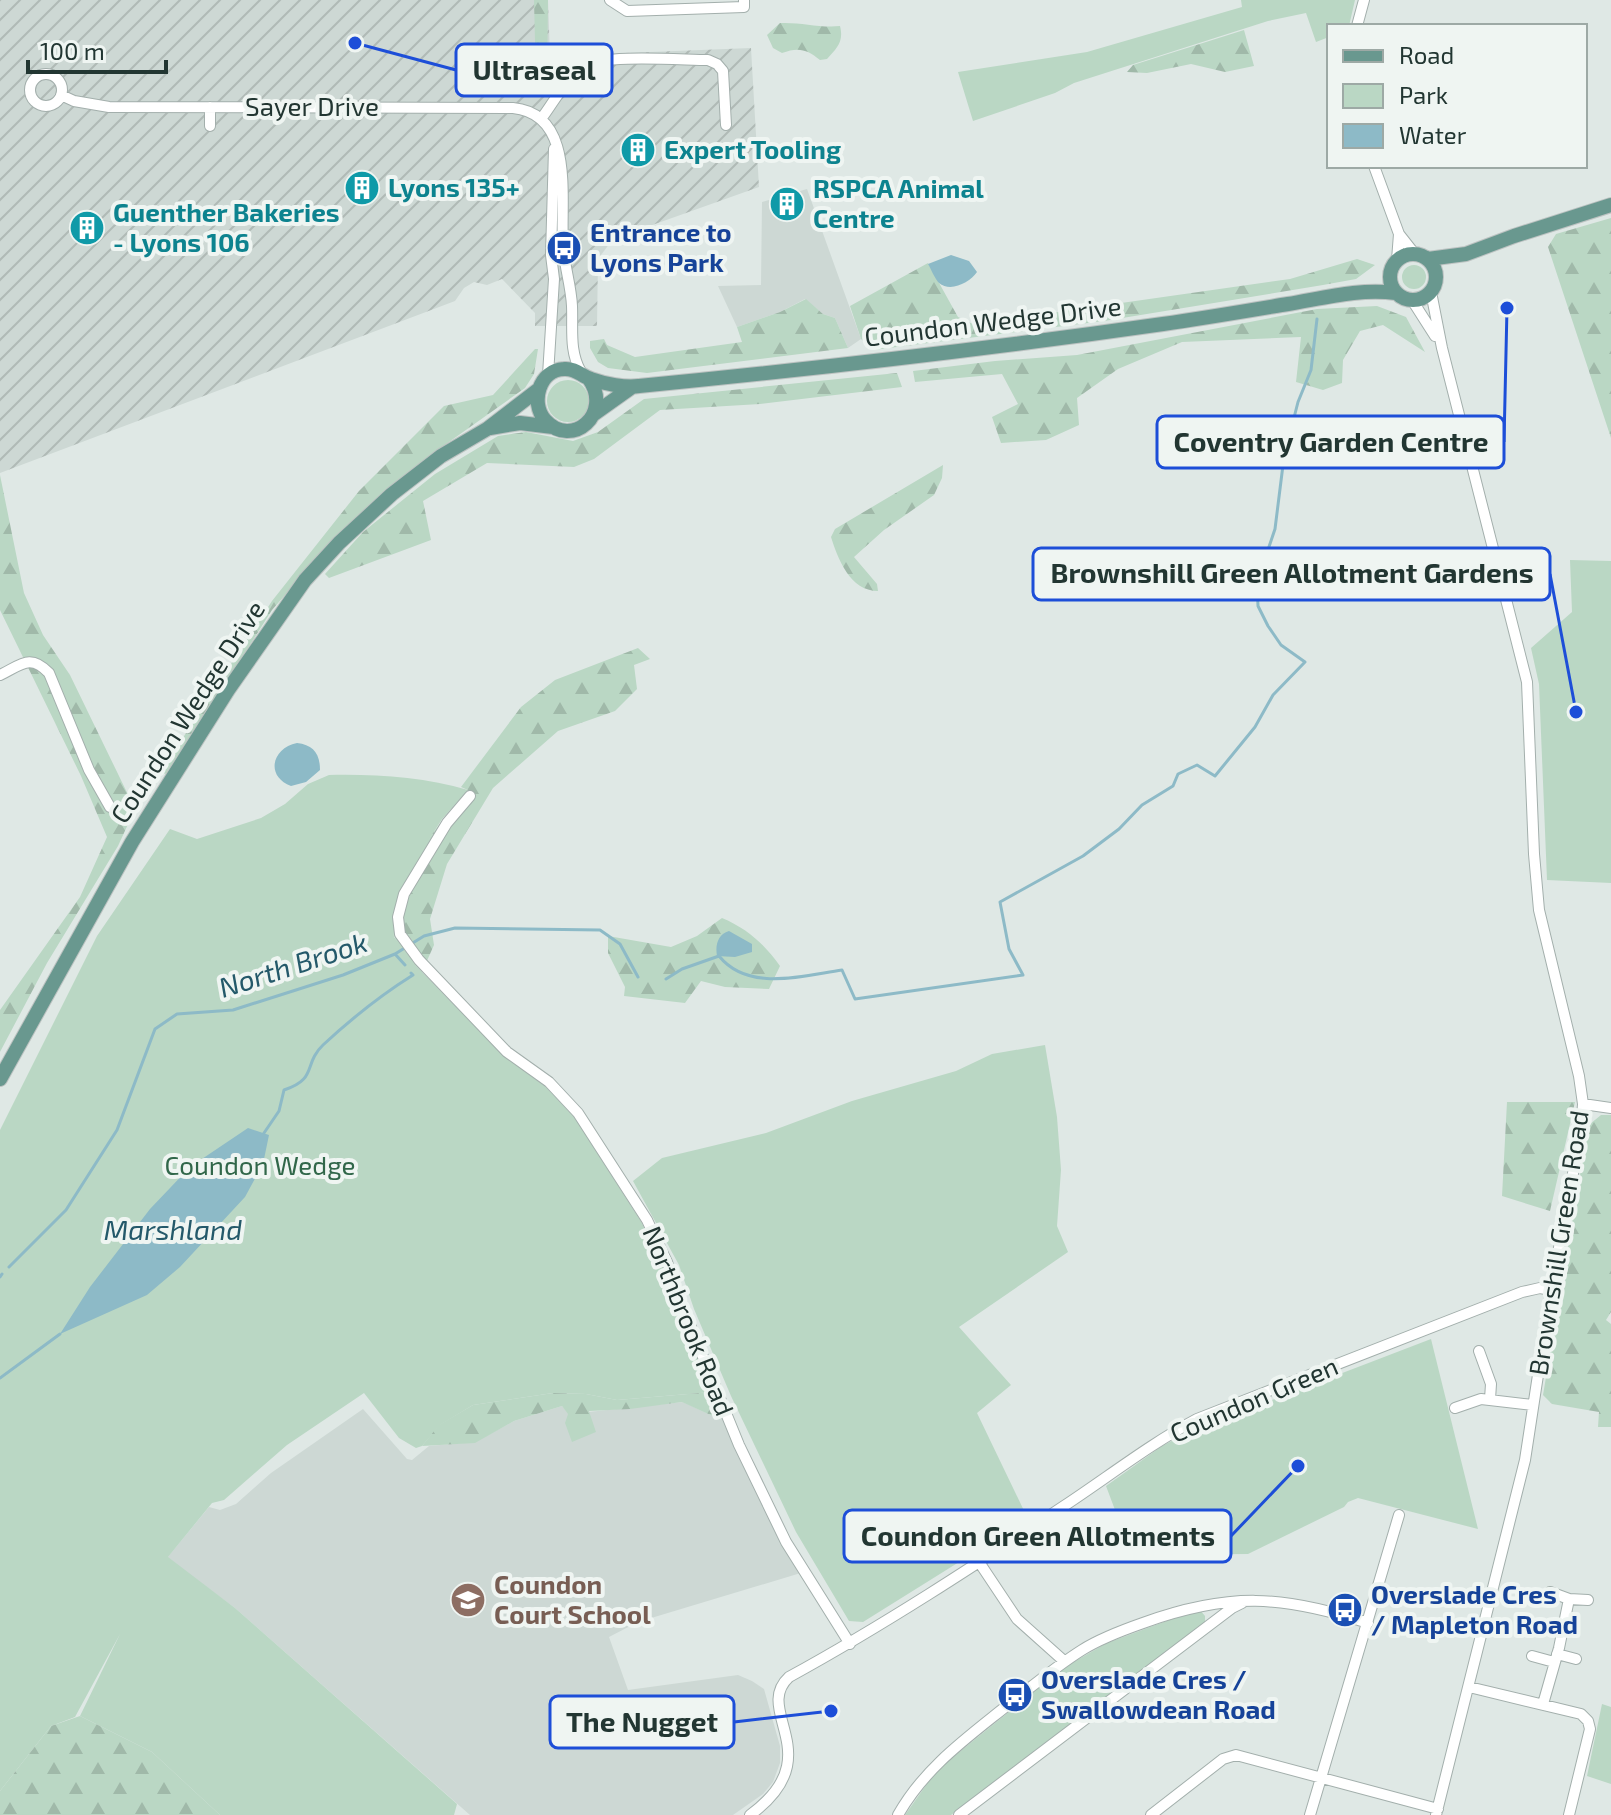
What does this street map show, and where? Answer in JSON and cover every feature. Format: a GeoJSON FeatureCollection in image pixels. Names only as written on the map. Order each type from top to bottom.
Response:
{"type":"FeatureCollection","features":[{"type":"Feature","properties":{"kind":"main road"},"geometry":{"type":"LineString","coordinates":[[1466,254],[1412,300],[1396,293],[1390,280],[1394,265],[1421,256],[1466,254],[1611,205]]}},
{"type":"Feature","properties":{"kind":"main road"},"geometry":{"type":"LineString","coordinates":[[1421,256],[1434,266],[1433,285]]}},
{"type":"Feature","properties":{"kind":"main road","name":"Coundon Wedge Drive"},"geometry":{"type":"LineString","coordinates":[[1357,292],[1394,265]]}},
{"type":"Feature","properties":{"kind":"main road","name":"Coundon Wedge Drive"},"geometry":{"type":"LineString","coordinates":[[0,1079],[140,830],[228,690],[305,580],[339,543],[392,494],[441,456],[487,429],[539,389],[548,375],[563,369],[632,387],[887,361],[1212,317],[1357,292],[1396,293]]}},
{"type":"Feature","properties":{"kind":"main road"},"geometry":{"type":"LineString","coordinates":[[585,375],[597,393],[594,414]]}},
{"type":"Feature","properties":{"kind":"main road","name":"Coundon Wedge Drive"},"geometry":{"type":"LineString","coordinates":[[487,429],[520,423],[576,430],[632,387]]}},
{"type":"Feature","properties":{"kind":"main road"},"geometry":{"type":"LineString","coordinates":[[539,389],[537,404],[540,413],[553,427]]}},
{"type":"Feature","properties":{"kind":"street"},"geometry":{"type":"LineString","coordinates":[[610,0],[627,11],[664,4],[744,8]]}},
{"type":"Feature","properties":{"kind":"street"},"geometry":{"type":"LineString","coordinates":[[1358,24],[1364,0]]}},
{"type":"Feature","properties":{"kind":"street"},"geometry":{"type":"LineString","coordinates":[[585,375],[572,352],[571,290],[563,247],[560,154],[553,135],[541,119],[574,76],[590,63],[708,60],[723,71],[726,125]]}},
{"type":"Feature","properties":{"kind":"street","name":"Sayer Drive"},"geometry":{"type":"LineString","coordinates":[[61,95],[74,101],[109,107],[513,108],[531,112],[541,119]]}},
{"type":"Feature","properties":{"kind":"street"},"geometry":{"type":"LineString","coordinates":[[210,107],[210,126]]}},
{"type":"Feature","properties":{"kind":"street"},"geometry":{"type":"LineString","coordinates":[[548,375],[554,279],[551,255],[553,135]]}},
{"type":"Feature","properties":{"kind":"street"},"geometry":{"type":"LineString","coordinates":[[1375,168],[1399,234],[1421,256]]}},
{"type":"Feature","properties":{"kind":"street"},"geometry":{"type":"LineString","coordinates":[[1394,265],[1399,234]]}},
{"type":"Feature","properties":{"kind":"street","name":"Brownshill Green Road"},"geometry":{"type":"LineString","coordinates":[[1433,285],[1442,348],[1527,682],[1539,910],[1583,1104],[1525,1460],[1437,1812]]}},
{"type":"Feature","properties":{"kind":"street"},"geometry":{"type":"LineString","coordinates":[[1412,300],[1442,348]]}},
{"type":"Feature","properties":{"kind":"street"},"geometry":{"type":"LineString","coordinates":[[0,675],[29,660],[49,673],[89,770],[110,807]]}},
{"type":"Feature","properties":{"kind":"street","name":"Northbrook Road"},"geometry":{"type":"LineString","coordinates":[[470,796],[447,823],[404,894],[398,917],[400,934],[419,960],[507,1052],[549,1082],[578,1113],[647,1220],[667,1262],[739,1445],[786,1542],[850,1644]]}},
{"type":"Feature","properties":{"kind":"street"},"geometry":{"type":"LineString","coordinates":[[1583,1104],[1611,1108]]}},
{"type":"Feature","properties":{"kind":"street","name":"Coundon Green"},"geometry":{"type":"LineString","coordinates":[[750,1815],[775,1793],[786,1773],[789,1748],[777,1703],[779,1690],[789,1677],[850,1644],[979,1562],[1166,1436],[1197,1419],[1522,1292],[1540,1288],[1551,1290]]}},
{"type":"Feature","properties":{"kind":"street"},"geometry":{"type":"LineString","coordinates":[[1479,1351],[1491,1384],[1490,1399]]}},
{"type":"Feature","properties":{"kind":"street"},"geometry":{"type":"LineString","coordinates":[[1455,1408],[1481,1399],[1533,1405]]}},
{"type":"Feature","properties":{"kind":"street"},"geometry":{"type":"LineString","coordinates":[[1310,1815],[1399,1515]]}},
{"type":"Feature","properties":{"kind":"street"},"geometry":{"type":"LineString","coordinates":[[979,1562],[1017,1619],[1064,1661]]}},
{"type":"Feature","properties":{"kind":"street"},"geometry":{"type":"LineString","coordinates":[[1550,1592],[1569,1599],[1588,1600]]}},
{"type":"Feature","properties":{"kind":"street"},"geometry":{"type":"LineString","coordinates":[[1543,1704],[1569,1599]]}},
{"type":"Feature","properties":{"kind":"street"},"geometry":{"type":"LineString","coordinates":[[898,1815],[918,1784],[942,1758],[1064,1661],[1108,1637],[1198,1605],[1250,1600],[1320,1607],[1368,1623]]}},
{"type":"Feature","properties":{"kind":"street"},"geometry":{"type":"LineString","coordinates":[[959,1815],[1232,1608],[1250,1600]]}},
{"type":"Feature","properties":{"kind":"street"},"geometry":{"type":"LineString","coordinates":[[1532,1656],[1576,1659]]}},
{"type":"Feature","properties":{"kind":"street"},"geometry":{"type":"LineString","coordinates":[[1469,1687],[1581,1714],[1587,1719],[1590,1726],[1569,1815]]}},
{"type":"Feature","properties":{"kind":"street"},"geometry":{"type":"LineString","coordinates":[[1151,1815],[1227,1756],[1243,1756],[1437,1812]]}},
{"type":"Feature","properties":{"kind":"shaded area"},"geometry":{"type":"Polygon","coordinates":[[[0,0],[548,0],[550,56],[751,48],[759,187],[613,239],[598,259],[597,326],[535,326],[535,313],[502,279],[487,285],[474,282],[464,288],[455,301],[0,473],[0,0]]]}},
{"type":"Feature","properties":{"kind":"shaded area"},"geometry":{"type":"Polygon","coordinates":[[[807,189],[861,339],[848,348],[835,318],[823,314],[805,299],[780,312],[737,327],[718,286],[761,285],[762,202],[807,189]]]}},
{"type":"Feature","properties":{"kind":"shaded area","name":"Coundon Court School"},"geometry":{"type":"Polygon","coordinates":[[[683,1402],[717,1418],[728,1417],[804,1572],[638,1622],[609,1637],[628,1690],[738,1675],[764,1689],[780,1746],[780,1763],[773,1782],[763,1794],[733,1815],[470,1815],[235,1608],[167,1558],[209,1507],[220,1510],[236,1504],[271,1473],[363,1409],[407,1459],[412,1460],[429,1446],[475,1442],[514,1421],[562,1406],[569,1414],[683,1402]]]}},
{"type":"Feature","properties":{"kind":"green space"},"geometry":{"type":"Polygon","coordinates":[[[534,0],[548,0],[547,81],[536,83],[534,0]]]}},
{"type":"Feature","properties":{"kind":"green space"},"geometry":{"type":"Polygon","coordinates":[[[1241,0],[1355,0],[1349,24],[1327,24],[1327,38],[1316,42],[1306,13],[1268,21],[1074,83],[1055,93],[973,121],[958,72],[1087,52],[1242,7],[1241,0]]]}},
{"type":"Feature","properties":{"kind":"green space"},"geometry":{"type":"Polygon","coordinates":[[[780,23],[840,26],[840,41],[827,59],[820,60],[802,50],[782,53],[773,48],[767,35],[780,23]]]}},
{"type":"Feature","properties":{"kind":"green space"},"geometry":{"type":"Polygon","coordinates":[[[1244,30],[1254,66],[1225,72],[1191,64],[1147,73],[1127,72],[1133,65],[1244,30]]]}},
{"type":"Feature","properties":{"kind":"green space"},"geometry":{"type":"Polygon","coordinates":[[[1611,218],[1611,438],[1548,247],[1556,234],[1611,218]]]}},
{"type":"Feature","properties":{"kind":"green space"},"geometry":{"type":"Polygon","coordinates":[[[1357,259],[1375,265],[1356,279],[1104,321],[873,350],[861,339],[850,306],[928,263],[958,317],[973,324],[1290,279],[1357,259]]]}},
{"type":"Feature","properties":{"kind":"green space"},"geometry":{"type":"Polygon","coordinates":[[[1414,265],[1423,268],[1426,277],[1423,286],[1414,289],[1405,286],[1402,277],[1405,268],[1414,265]]]}},
{"type":"Feature","properties":{"kind":"green space"},"geometry":{"type":"Polygon","coordinates":[[[806,299],[823,314],[835,318],[848,348],[647,373],[608,368],[598,362],[590,348],[590,341],[604,339],[607,345],[635,357],[742,342],[737,327],[806,299]]]}},
{"type":"Feature","properties":{"kind":"green space"},"geometry":{"type":"Polygon","coordinates":[[[1377,306],[1406,317],[1425,352],[1383,325],[1360,331],[1343,360],[1342,383],[1323,390],[1296,382],[1301,337],[1182,342],[1118,369],[1077,398],[1079,425],[1046,440],[1001,443],[992,417],[1018,404],[1002,374],[915,382],[913,371],[1077,355],[1317,309],[1377,306]]]}},
{"type":"Feature","properties":{"kind":"green space"},"geometry":{"type":"Polygon","coordinates":[[[538,349],[534,374],[525,388],[432,454],[334,539],[272,610],[168,774],[160,773],[272,601],[359,491],[444,406],[493,395],[538,349]]]}},
{"type":"Feature","properties":{"kind":"green space"},"geometry":{"type":"Polygon","coordinates":[[[897,373],[902,387],[760,404],[660,410],[594,459],[574,467],[487,463],[423,501],[431,540],[329,578],[325,574],[363,532],[435,474],[498,436],[526,432],[573,441],[598,432],[644,399],[897,373]]]}},
{"type":"Feature","properties":{"kind":"green space"},"geometry":{"type":"Polygon","coordinates":[[[568,380],[583,386],[589,401],[583,416],[568,422],[553,416],[547,401],[553,386],[568,380]]]}},
{"type":"Feature","properties":{"kind":"green space"},"geometry":{"type":"Polygon","coordinates":[[[943,465],[942,478],[934,495],[884,530],[854,557],[877,584],[878,591],[860,586],[837,555],[831,537],[835,529],[943,465]]]}},
{"type":"Feature","properties":{"kind":"green space"},"geometry":{"type":"Polygon","coordinates":[[[0,475],[24,593],[43,635],[70,675],[135,809],[118,846],[47,963],[0,1052],[0,1010],[80,897],[107,837],[81,776],[0,610],[0,475]]]}},
{"type":"Feature","properties":{"kind":"green space"},"geometry":{"type":"Polygon","coordinates":[[[1570,560],[1611,561],[1611,883],[1547,880],[1539,684],[1531,648],[1572,612],[1570,560]]]}},
{"type":"Feature","properties":{"kind":"green space"},"geometry":{"type":"Polygon","coordinates":[[[638,648],[650,659],[634,665],[637,689],[615,711],[558,731],[493,788],[447,864],[430,919],[434,945],[422,972],[403,952],[395,938],[392,922],[395,902],[415,860],[443,819],[468,790],[461,787],[521,707],[555,680],[638,648]]]}},
{"type":"Feature","properties":{"kind":"green space","name":"Coundon Wedge"},"geometry":{"type":"Polygon","coordinates":[[[329,775],[399,777],[468,790],[442,819],[407,874],[392,915],[394,937],[416,966],[504,1056],[546,1087],[575,1118],[642,1223],[662,1265],[712,1392],[617,1400],[586,1394],[553,1393],[473,1405],[440,1425],[422,1446],[416,1448],[399,1438],[364,1393],[287,1445],[224,1500],[212,1503],[168,1557],[235,1608],[457,1804],[454,1815],[220,1815],[152,1752],[80,1716],[120,1634],[75,1717],[51,1726],[0,1791],[0,1130],[97,936],[170,829],[197,839],[261,818],[285,804],[308,784],[329,775]]]}},
{"type":"Feature","properties":{"kind":"green space"},"geometry":{"type":"Polygon","coordinates":[[[722,918],[755,938],[780,966],[769,989],[725,987],[701,981],[685,1003],[624,996],[625,987],[608,953],[608,936],[671,947],[697,936],[722,918]]]}},
{"type":"Feature","properties":{"kind":"green space"},"geometry":{"type":"Polygon","coordinates":[[[1045,1045],[1057,1117],[1061,1170],[1057,1226],[1068,1252],[959,1327],[1011,1385],[977,1413],[1028,1519],[863,1622],[849,1621],[796,1532],[731,1396],[679,1265],[633,1181],[662,1158],[766,1133],[852,1101],[956,1071],[992,1054],[1045,1045]]]}},
{"type":"Feature","properties":{"kind":"green space"},"geometry":{"type":"Polygon","coordinates":[[[1507,1102],[1575,1102],[1550,1211],[1502,1196],[1507,1102]]]}},
{"type":"Feature","properties":{"kind":"green space"},"geometry":{"type":"Polygon","coordinates":[[[1601,1115],[1611,1115],[1611,1312],[1606,1320],[1611,1324],[1611,1427],[1598,1427],[1599,1412],[1552,1404],[1543,1395],[1586,1140],[1590,1124],[1601,1115]]]}},
{"type":"Feature","properties":{"kind":"green space"},"geometry":{"type":"Polygon","coordinates":[[[1431,1339],[1478,1529],[1358,1498],[1248,1554],[1132,1555],[1106,1486],[1162,1446],[1191,1431],[1431,1339]]]}},
{"type":"Feature","properties":{"kind":"green space"},"geometry":{"type":"Polygon","coordinates":[[[712,1392],[723,1418],[682,1402],[589,1411],[596,1432],[572,1442],[565,1423],[568,1414],[562,1406],[514,1421],[475,1443],[422,1446],[439,1425],[473,1405],[553,1393],[586,1394],[617,1400],[712,1392]]]}},
{"type":"Feature","properties":{"kind":"green space"},"geometry":{"type":"Polygon","coordinates":[[[1199,1609],[1205,1616],[1205,1623],[951,1815],[905,1815],[936,1771],[1063,1668],[1107,1643],[1199,1609]]]}},
{"type":"Feature","properties":{"kind":"green space"},"geometry":{"type":"Polygon","coordinates":[[[1602,1704],[1611,1707],[1611,1784],[1587,1776],[1602,1704]]]}},
{"type":"Feature","properties":{"kind":"green space"},"geometry":{"type":"Polygon","coordinates":[[[80,1716],[152,1752],[220,1815],[0,1815],[0,1791],[51,1726],[80,1716]]]}},
{"type":"Feature","properties":{"kind":"water"},"geometry":{"type":"Polygon","coordinates":[[[951,255],[969,261],[977,272],[965,283],[954,287],[939,283],[928,264],[951,255]]]}},
{"type":"Feature","properties":{"kind":"water"},"geometry":{"type":"Polygon","coordinates":[[[297,743],[314,751],[320,770],[306,782],[291,786],[277,776],[275,763],[282,750],[297,743]]]}},
{"type":"Feature","properties":{"kind":"water"},"geometry":{"type":"Polygon","coordinates":[[[729,931],[752,944],[752,952],[735,957],[717,956],[718,940],[729,931]]]}},
{"type":"Feature","properties":{"kind":"water","name":"Marshland"},"geometry":{"type":"Polygon","coordinates":[[[248,1128],[269,1135],[263,1164],[245,1197],[180,1267],[147,1295],[60,1334],[90,1287],[150,1209],[190,1167],[248,1128]]]}},
{"type":"Feature","properties":{"kind":"waterway","name":"North Brook"},"geometry":{"type":"LineString","coordinates":[[666,979],[682,969],[719,956],[731,967],[760,978],[793,978],[842,970],[855,999],[1023,975],[1009,949],[1000,902],[1083,856],[1119,829],[1142,805],[1173,786],[1178,774],[1197,765],[1215,776],[1255,727],[1273,695],[1305,662],[1281,645],[1268,626],[1258,606],[1257,582],[1275,529],[1284,457],[1298,402],[1311,370],[1317,319]]}},
{"type":"Feature","properties":{"kind":"waterway","name":"North Brook"},"geometry":{"type":"LineString","coordinates":[[9,1267],[66,1210],[117,1130],[155,1029],[177,1014],[233,1010],[343,975],[395,954],[424,936],[455,928],[600,930],[620,944],[638,977]]}},
{"type":"Feature","properties":{"kind":"waterway","name":"North Brook"},"geometry":{"type":"LineString","coordinates":[[395,954],[405,965]]}},
{"type":"Feature","properties":{"kind":"waterway","name":"North Brook"},"geometry":{"type":"LineString","coordinates":[[264,1133],[279,1111],[284,1090],[302,1081],[323,1045],[366,1008],[413,975],[411,973]]}},
{"type":"Feature","properties":{"kind":"waterway","name":"North Brook"},"geometry":{"type":"LineString","coordinates":[[0,1378],[60,1334]]}},
{"type":"Feature","properties":{"kind":"place","name":"Ultraseal"},"geometry":{"type":"Point","coordinates":[355,43]}},
{"type":"Feature","properties":{"kind":"place","name":"Expert Tooling"},"geometry":{"type":"Point","coordinates":[638,150]}},
{"type":"Feature","properties":{"kind":"place","name":"Lyons 135+"},"geometry":{"type":"Point","coordinates":[362,188]}},
{"type":"Feature","properties":{"kind":"place","name":"RSPCA Animal Centre"},"geometry":{"type":"Point","coordinates":[787,204]}},
{"type":"Feature","properties":{"kind":"place","name":"Guenther Bakeries - Lyons 106"},"geometry":{"type":"Point","coordinates":[87,228]}},
{"type":"Feature","properties":{"kind":"place","name":"Entrance to Lyons Park"},"geometry":{"type":"Point","coordinates":[564,248]}},
{"type":"Feature","properties":{"kind":"place","name":"Coventry Garden Centre"},"geometry":{"type":"Point","coordinates":[1507,308]}},
{"type":"Feature","properties":{"kind":"place","name":"Brownshill Green Allotment Gardens"},"geometry":{"type":"Point","coordinates":[1576,712]}},
{"type":"Feature","properties":{"kind":"place","name":"Coundon Green Allotments"},"geometry":{"type":"Point","coordinates":[1298,1466]}},
{"type":"Feature","properties":{"kind":"place","name":"Coundon Court School"},"geometry":{"type":"Point","coordinates":[468,1600]}},
{"type":"Feature","properties":{"kind":"place","name":"Overslade Cres / Mapleton Road"},"geometry":{"type":"Point","coordinates":[1345,1610]}},
{"type":"Feature","properties":{"kind":"place","name":"Overslade Cres / Swallowdean Road"},"geometry":{"type":"Point","coordinates":[1015,1695]}},
{"type":"Feature","properties":{"kind":"place","name":"The Nugget"},"geometry":{"type":"Point","coordinates":[831,1711]}}]}
